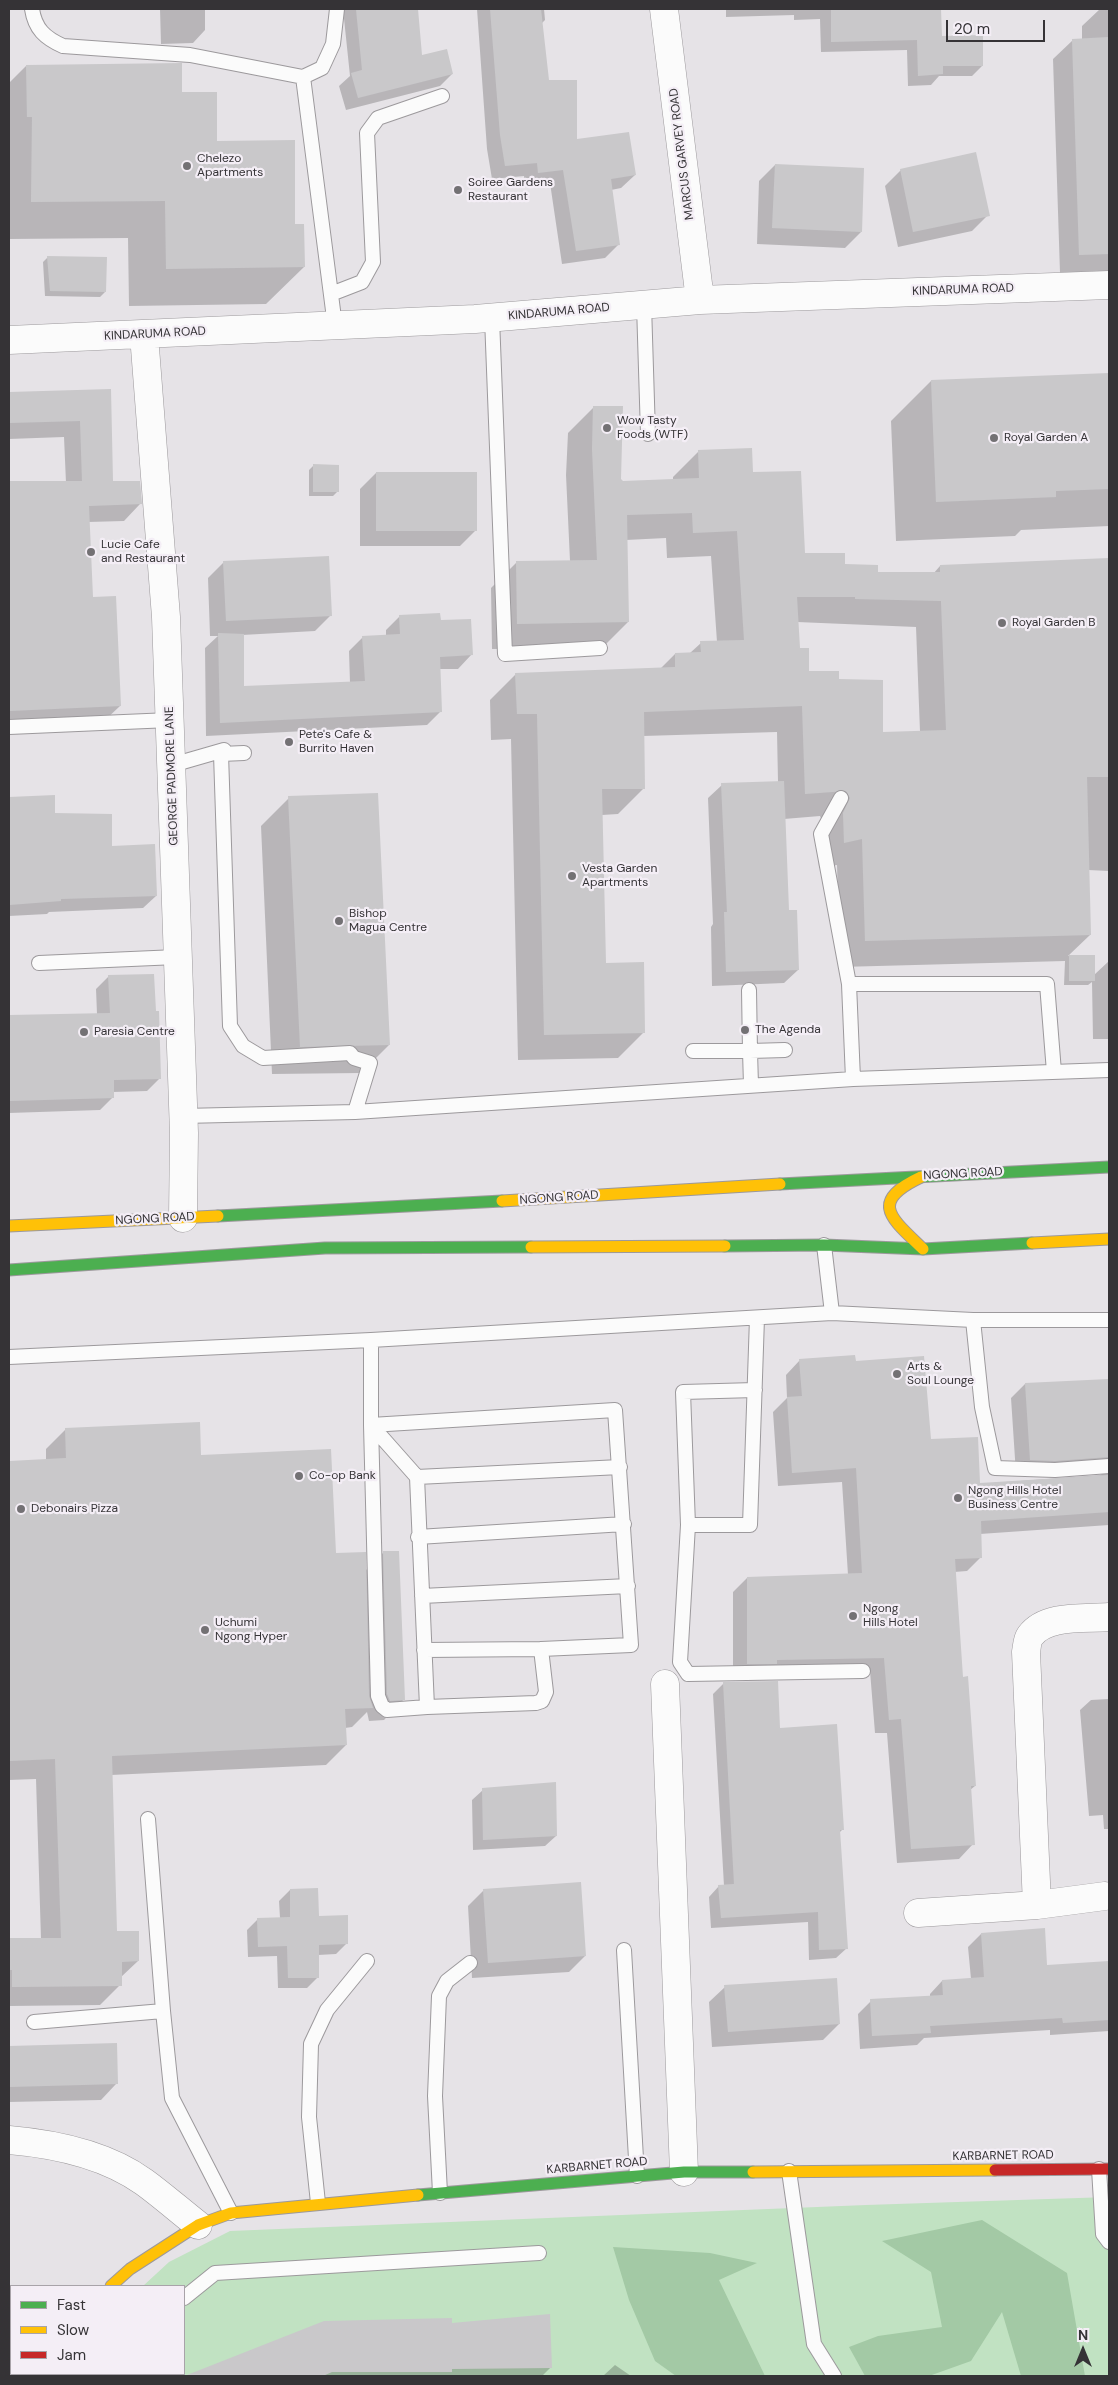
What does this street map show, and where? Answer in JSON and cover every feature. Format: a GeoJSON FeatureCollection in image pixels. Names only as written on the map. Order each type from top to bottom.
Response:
{"type":"FeatureCollection","features":[{"type":"Feature","properties":{"kind":"main road","name":"NGONG ROAD"},"geometry":{"type":"LineString","coordinates":[[9,1226],[418,1207],[694,1188],[1109,1167]]}},
{"type":"Feature","properties":{"kind":"main road"},"geometry":{"type":"LineString","coordinates":[[922,1176],[900,1185],[893,1192],[888,1207],[890,1216],[923,1249]]}},
{"type":"Feature","properties":{"kind":"main road"},"geometry":{"type":"LineString","coordinates":[[9,1270],[325,1248],[824,1245],[923,1249],[1109,1239]]}},
{"type":"Feature","properties":{"kind":"main road","name":"KARBARNET ROAD"},"geometry":{"type":"LineString","coordinates":[[112,2285],[130,2269],[198,2225],[231,2213],[318,2203],[684,2172],[1104,2169]]}},
{"type":"Feature","properties":{"kind":"street","name":"MARCUS GARVEY ROAD"},"geometry":{"type":"LineString","coordinates":[[664,9],[700,300]]}},
{"type":"Feature","properties":{"kind":"street","name":"KINDARUMA ROAD"},"geometry":{"type":"LineString","coordinates":[[9,340],[492,318],[700,300],[1109,285]]}},
{"type":"Feature","properties":{"kind":"street","name":"GEORGE PADMORE LANE"},"geometry":{"type":"LineString","coordinates":[[144,334],[166,617],[183,1116],[183,1218]]}},
{"type":"Feature","properties":{"kind":"street"},"geometry":{"type":"LineString","coordinates":[[1037,1905],[1026,1652],[1029,1637],[1042,1626],[1056,1621],[1109,1617]]}},
{"type":"Feature","properties":{"kind":"street"},"geometry":{"type":"LineString","coordinates":[[665,1684],[684,2172]]}},
{"type":"Feature","properties":{"kind":"street"},"geometry":{"type":"LineString","coordinates":[[918,1913],[1037,1905],[1105,1896]]}},
{"type":"Feature","properties":{"kind":"street"},"geometry":{"type":"LineString","coordinates":[[9,2140],[67,2148],[102,2159],[142,2181],[198,2225]]}},
{"type":"Feature","properties":{"kind":"lane"},"geometry":{"type":"LineString","coordinates":[[32,9],[34,20],[45,38],[63,46],[190,55],[303,77],[322,68],[334,44],[337,9]]}},
{"type":"Feature","properties":{"kind":"lane"},"geometry":{"type":"LineString","coordinates":[[303,77],[335,326]]}},
{"type":"Feature","properties":{"kind":"lane"},"geometry":{"type":"LineString","coordinates":[[331,294],[362,282],[373,262],[367,133],[378,118],[442,96]]}},
{"type":"Feature","properties":{"kind":"lane"},"geometry":{"type":"LineString","coordinates":[[644,305],[648,434]]}},
{"type":"Feature","properties":{"kind":"lane"},"geometry":{"type":"LineString","coordinates":[[492,318],[505,654],[600,648]]}},
{"type":"Feature","properties":{"kind":"lane"},"geometry":{"type":"LineString","coordinates":[[9,727],[170,720]]}},
{"type":"Feature","properties":{"kind":"lane"},"geometry":{"type":"LineString","coordinates":[[172,765],[224,750],[221,754],[230,1026],[242,1046],[263,1058],[350,1053],[354,1054],[354,1058],[370,1063],[355,1112]]}},
{"type":"Feature","properties":{"kind":"lane"},"geometry":{"type":"LineString","coordinates":[[221,754],[244,753]]}},
{"type":"Feature","properties":{"kind":"lane"},"geometry":{"type":"LineString","coordinates":[[841,798],[821,834],[849,984],[853,1079]]}},
{"type":"Feature","properties":{"kind":"lane"},"geometry":{"type":"LineString","coordinates":[[39,963],[177,957]]}},
{"type":"Feature","properties":{"kind":"lane"},"geometry":{"type":"LineString","coordinates":[[849,984],[1047,984],[1054,1072]]}},
{"type":"Feature","properties":{"kind":"lane"},"geometry":{"type":"LineString","coordinates":[[749,990],[751,1085]]}},
{"type":"Feature","properties":{"kind":"lane"},"geometry":{"type":"LineString","coordinates":[[693,1050],[785,1050]]}},
{"type":"Feature","properties":{"kind":"lane"},"geometry":{"type":"LineString","coordinates":[[183,1116],[355,1112],[853,1079],[1109,1070]]}},
{"type":"Feature","properties":{"kind":"lane"},"geometry":{"type":"LineString","coordinates":[[824,1245],[832,1313]]}},
{"type":"Feature","properties":{"kind":"lane"},"geometry":{"type":"LineString","coordinates":[[9,1356],[371,1340],[832,1313],[972,1320],[1109,1320]]}},
{"type":"Feature","properties":{"kind":"lane"},"geometry":{"type":"LineString","coordinates":[[688,1525],[750,1525],[757,1318]]}},
{"type":"Feature","properties":{"kind":"lane"},"geometry":{"type":"LineString","coordinates":[[972,1320],[982,1407],[995,1468],[1055,1470],[1109,1466]]}},
{"type":"Feature","properties":{"kind":"lane"},"geometry":{"type":"LineString","coordinates":[[371,1340],[371,1425],[378,1696],[382,1706],[387,1710],[527,1704],[542,1701],[546,1692],[541,1648]]}},
{"type":"Feature","properties":{"kind":"lane"},"geometry":{"type":"LineString","coordinates":[[755,1390],[683,1392],[688,1525],[680,1662],[688,1674],[863,1671]]}},
{"type":"Feature","properties":{"kind":"lane"},"geometry":{"type":"LineString","coordinates":[[371,1425],[615,1410],[631,1645],[424,1650]]}},
{"type":"Feature","properties":{"kind":"lane"},"geometry":{"type":"LineString","coordinates":[[371,1425],[417,1477],[426,1707]]}},
{"type":"Feature","properties":{"kind":"lane"},"geometry":{"type":"LineString","coordinates":[[417,1477],[620,1467]]}},
{"type":"Feature","properties":{"kind":"lane"},"geometry":{"type":"LineString","coordinates":[[418,1537],[624,1524]]}},
{"type":"Feature","properties":{"kind":"lane"},"geometry":{"type":"LineString","coordinates":[[422,1596],[628,1586]]}},
{"type":"Feature","properties":{"kind":"lane"},"geometry":{"type":"LineString","coordinates":[[148,1819],[163,2011],[172,2098],[231,2213]]}},
{"type":"Feature","properties":{"kind":"lane"},"geometry":{"type":"LineString","coordinates":[[624,1950],[637,2176]]}},
{"type":"Feature","properties":{"kind":"lane"},"geometry":{"type":"LineString","coordinates":[[318,2203],[309,2117],[311,2044],[327,2010],[367,1961]]}},
{"type":"Feature","properties":{"kind":"lane"},"geometry":{"type":"LineString","coordinates":[[440,2193],[435,2096],[439,1996],[447,1981],[470,1963]]}},
{"type":"Feature","properties":{"kind":"lane"},"geometry":{"type":"LineString","coordinates":[[34,2022],[163,2011]]}},
{"type":"Feature","properties":{"kind":"lane"},"geometry":{"type":"LineString","coordinates":[[1104,2169],[1103,2234],[1109,2242]]}},
{"type":"Feature","properties":{"kind":"lane"},"geometry":{"type":"LineString","coordinates":[[788,2171],[814,2344],[834,2376]]}},
{"type":"Feature","properties":{"kind":"lane"},"geometry":{"type":"LineString","coordinates":[[185,2297],[215,2273],[539,2253]]}},
{"type":"Feature","properties":{"kind":"green space"},"geometry":{"type":"Polygon","coordinates":[[[1109,2197],[1109,2376],[47,2376],[185,2375],[185,2285],[144,2285],[169,2262],[230,2231],[1109,2197]]]}},
{"type":"Feature","properties":{"kind":"green space"},"geometry":{"type":"Polygon","coordinates":[[[982,2220],[1067,2273],[1085,2376],[1021,2376],[1002,2312],[971,2361],[929,2376],[865,2376],[849,2347],[878,2336],[942,2327],[931,2272],[882,2241],[982,2220]]]}},
{"type":"Feature","properties":{"kind":"green space"},"geometry":{"type":"Polygon","coordinates":[[[613,2247],[710,2253],[757,2263],[719,2280],[765,2376],[676,2376],[655,2361],[629,2300],[613,2247]]]}},
{"type":"Feature","properties":{"kind":"building"},"geometry":{"type":"Polygon","coordinates":[[[356,9],[418,9],[422,55],[447,49],[453,74],[358,98],[351,73],[362,70],[356,9]]]}},
{"type":"Feature","properties":{"kind":"building"},"geometry":{"type":"Polygon","coordinates":[[[490,9],[541,9],[549,80],[577,80],[577,139],[629,132],[636,175],[611,179],[620,245],[576,251],[563,170],[538,173],[537,163],[505,166],[500,135],[490,9]]]}},
{"type":"Feature","properties":{"kind":"building"},"geometry":{"type":"Polygon","coordinates":[[[831,9],[941,9],[942,36],[983,35],[983,66],[943,66],[943,74],[918,76],[917,40],[831,42],[831,9]]]}},
{"type":"Feature","properties":{"kind":"building"},"geometry":{"type":"Polygon","coordinates":[[[1109,37],[1109,254],[1079,255],[1072,39],[1109,37]]]}},
{"type":"Feature","properties":{"kind":"building","name":"Chelezo Apartments"},"geometry":{"type":"Polygon","coordinates":[[[182,63],[182,92],[217,92],[217,141],[295,140],[295,224],[304,224],[305,267],[166,269],[165,201],[31,202],[32,117],[27,117],[26,65],[182,63]]]}},
{"type":"Feature","properties":{"kind":"building"},"geometry":{"type":"Polygon","coordinates":[[[976,152],[990,216],[913,232],[900,169],[976,152]]]}},
{"type":"Feature","properties":{"kind":"building"},"geometry":{"type":"Polygon","coordinates":[[[775,164],[864,168],[862,232],[772,228],[775,164]]]}},
{"type":"Feature","properties":{"kind":"building"},"geometry":{"type":"Polygon","coordinates":[[[47,256],[107,257],[106,292],[50,291],[47,256]]]}},
{"type":"Feature","properties":{"kind":"building","name":"Royal Garden A"},"geometry":{"type":"Polygon","coordinates":[[[1109,373],[1109,489],[1056,491],[1056,497],[936,502],[931,380],[1109,373]]]}},
{"type":"Feature","properties":{"kind":"building"},"geometry":{"type":"Polygon","coordinates":[[[111,389],[113,481],[140,481],[142,504],[89,506],[93,597],[116,596],[121,706],[9,711],[9,481],[82,481],[80,421],[9,423],[9,392],[111,389]]]}},
{"type":"Feature","properties":{"kind":"building"},"geometry":{"type":"Polygon","coordinates":[[[593,406],[623,406],[621,479],[623,481],[699,478],[698,450],[752,448],[753,472],[801,471],[805,553],[845,553],[845,564],[878,565],[878,572],[940,572],[940,565],[1109,558],[1109,777],[1087,777],[1091,935],[865,941],[862,839],[844,843],[843,813],[850,798],[846,791],[805,794],[802,706],[644,712],[645,789],[602,789],[606,963],[644,962],[645,1033],[544,1035],[537,714],[517,714],[515,673],[675,667],[675,653],[701,652],[700,641],[744,640],[737,531],[693,533],[692,513],[627,515],[629,622],[517,624],[516,561],[597,560],[592,449],[593,406]],[[797,597],[800,648],[809,648],[809,671],[839,671],[839,679],[883,680],[883,732],[946,730],[941,601],[855,599],[855,597],[797,597]]]}},
{"type":"Feature","properties":{"kind":"building"},"geometry":{"type":"Polygon","coordinates":[[[313,464],[339,465],[339,492],[313,492],[313,464]]]}},
{"type":"Feature","properties":{"kind":"building"},"geometry":{"type":"Polygon","coordinates":[[[376,472],[477,472],[477,531],[376,531],[376,472]]]}},
{"type":"Feature","properties":{"kind":"building"},"geometry":{"type":"Polygon","coordinates":[[[329,556],[332,616],[226,621],[223,561],[329,556]]]}},
{"type":"Feature","properties":{"kind":"building"},"geometry":{"type":"Polygon","coordinates":[[[440,613],[441,620],[471,619],[473,655],[440,657],[442,712],[220,723],[218,633],[244,634],[244,686],[365,681],[362,636],[400,634],[399,615],[440,613]]]}},
{"type":"Feature","properties":{"kind":"building"},"geometry":{"type":"Polygon","coordinates":[[[784,781],[789,910],[797,910],[799,970],[726,972],[724,912],[727,912],[721,783],[784,781]]]}},
{"type":"Feature","properties":{"kind":"building","name":"Bishop Magua Centre"},"geometry":{"type":"Polygon","coordinates":[[[378,793],[390,1045],[300,1047],[288,796],[378,793]]]}},
{"type":"Feature","properties":{"kind":"building"},"geometry":{"type":"Polygon","coordinates":[[[55,795],[55,813],[112,814],[112,846],[155,844],[157,896],[61,899],[61,901],[9,905],[9,797],[55,795]]]}},
{"type":"Feature","properties":{"kind":"building"},"geometry":{"type":"Polygon","coordinates":[[[1069,955],[1095,955],[1095,981],[1069,981],[1069,955]]]}},
{"type":"Feature","properties":{"kind":"building"},"geometry":{"type":"Polygon","coordinates":[[[154,974],[156,1011],[159,1011],[161,1079],[114,1080],[114,1098],[9,1101],[9,1015],[110,1013],[108,975],[154,974]]]}},
{"type":"Feature","properties":{"kind":"building"},"geometry":{"type":"Polygon","coordinates":[[[855,1355],[856,1361],[924,1356],[931,1439],[978,1437],[980,1483],[1109,1475],[1109,1512],[981,1521],[982,1558],[955,1559],[963,1677],[968,1676],[976,1786],[971,1786],[975,1845],[911,1849],[901,1719],[889,1720],[884,1658],[777,1660],[777,1664],[747,1664],[747,1577],[862,1573],[856,1468],[792,1473],[787,1397],[802,1396],[799,1359],[855,1355]]]}},
{"type":"Feature","properties":{"kind":"building"},"geometry":{"type":"Polygon","coordinates":[[[1109,1379],[1109,1457],[1055,1461],[1030,1460],[1025,1383],[1109,1379]]]}},
{"type":"Feature","properties":{"kind":"building","name":"Uchumi Ngong Hyper"},"geometry":{"type":"Polygon","coordinates":[[[200,1422],[201,1455],[331,1449],[336,1553],[366,1552],[369,1696],[373,1708],[345,1709],[347,1745],[112,1756],[117,1931],[139,1931],[139,1961],[122,1962],[122,1986],[12,1987],[12,1970],[9,1970],[9,1938],[61,1938],[55,1759],[9,1761],[9,1461],[66,1458],[65,1428],[200,1422]]]}},
{"type":"Feature","properties":{"kind":"building"},"geometry":{"type":"Polygon","coordinates":[[[383,1551],[399,1551],[405,1700],[390,1701],[387,1694],[383,1551]]]}},
{"type":"Feature","properties":{"kind":"building"},"geometry":{"type":"Polygon","coordinates":[[[778,1681],[780,1728],[837,1724],[844,1830],[840,1830],[848,1949],[819,1950],[818,1912],[721,1918],[718,1885],[734,1884],[723,1682],[778,1681]]]}},
{"type":"Feature","properties":{"kind":"building"},"geometry":{"type":"Polygon","coordinates":[[[556,1782],[557,1836],[483,1840],[482,1788],[556,1782]]]}},
{"type":"Feature","properties":{"kind":"building"},"geometry":{"type":"Polygon","coordinates":[[[581,1882],[586,1956],[488,1963],[483,1889],[581,1882]]]}},
{"type":"Feature","properties":{"kind":"building"},"geometry":{"type":"Polygon","coordinates":[[[318,1888],[319,1916],[348,1915],[348,1944],[319,1945],[319,1978],[288,1978],[287,1946],[258,1947],[257,1918],[290,1917],[290,1889],[318,1888]]]}},
{"type":"Feature","properties":{"kind":"building"},"geometry":{"type":"Polygon","coordinates":[[[1045,1928],[1047,1965],[1109,1961],[1109,2020],[1063,2023],[1062,2018],[930,2026],[931,2033],[872,2036],[870,1999],[943,1995],[942,1980],[984,1977],[981,1933],[1045,1928]]]}},
{"type":"Feature","properties":{"kind":"building"},"geometry":{"type":"Polygon","coordinates":[[[837,1978],[840,2024],[728,2032],[724,1985],[837,1978]]]}},
{"type":"Feature","properties":{"kind":"building"},"geometry":{"type":"Polygon","coordinates":[[[117,2043],[118,2084],[9,2087],[9,2046],[117,2043]]]}},
{"type":"Feature","properties":{"kind":"building"},"geometry":{"type":"Polygon","coordinates":[[[550,2314],[552,2368],[452,2369],[452,2372],[332,2372],[323,2376],[187,2375],[324,2321],[452,2318],[452,2323],[550,2314]]]}},
{"type":"Feature","properties":{"kind":"traffic: fast"},"geometry":{"type":"LineString","coordinates":[[780,1184],[1109,1167]]}},
{"type":"Feature","properties":{"kind":"traffic: fast"},"geometry":{"type":"LineString","coordinates":[[218,1216],[502,1201]]}},
{"type":"Feature","properties":{"kind":"traffic: fast"},"geometry":{"type":"LineString","coordinates":[[725,1246],[824,1245],[923,1249],[1032,1243]]}},
{"type":"Feature","properties":{"kind":"traffic: fast"},"geometry":{"type":"LineString","coordinates":[[9,1270],[325,1248],[531,1247]]}},
{"type":"Feature","properties":{"kind":"traffic: fast"},"geometry":{"type":"LineString","coordinates":[[418,2195],[684,2172],[753,2172]]}},
{"type":"Feature","properties":{"kind":"traffic: slow"},"geometry":{"type":"LineString","coordinates":[[921,1177],[894,1194],[890,1203],[890,1211],[894,1219],[923,1249]]}},
{"type":"Feature","properties":{"kind":"traffic: slow"},"geometry":{"type":"LineString","coordinates":[[502,1201],[780,1184]]}},
{"type":"Feature","properties":{"kind":"traffic: slow"},"geometry":{"type":"LineString","coordinates":[[9,1226],[218,1216]]}},
{"type":"Feature","properties":{"kind":"traffic: slow"},"geometry":{"type":"LineString","coordinates":[[1032,1243],[1109,1239]]}},
{"type":"Feature","properties":{"kind":"traffic: slow"},"geometry":{"type":"LineString","coordinates":[[531,1247],[725,1246]]}},
{"type":"Feature","properties":{"kind":"traffic: slow"},"geometry":{"type":"LineString","coordinates":[[753,2172],[995,2170]]}},
{"type":"Feature","properties":{"kind":"traffic: slow"},"geometry":{"type":"LineString","coordinates":[[112,2285],[130,2269],[198,2225],[231,2213],[418,2195]]}},
{"type":"Feature","properties":{"kind":"traffic: jam"},"geometry":{"type":"LineString","coordinates":[[995,2170],[1109,2169]]}},
{"type":"Feature","properties":{"kind":"place","name":"Chelezo Apartments"},"geometry":{"type":"Point","coordinates":[187,166]}},
{"type":"Feature","properties":{"kind":"place","name":"Soiree Gardens Restaurant"},"geometry":{"type":"Point","coordinates":[458,190]}},
{"type":"Feature","properties":{"kind":"place","name":"Wow Tasty Foods (WTF)"},"geometry":{"type":"Point","coordinates":[607,428]}},
{"type":"Feature","properties":{"kind":"place","name":"Royal Garden A"},"geometry":{"type":"Point","coordinates":[994,438]}},
{"type":"Feature","properties":{"kind":"place","name":"Lucie Cafe and Restaurant"},"geometry":{"type":"Point","coordinates":[91,552]}},
{"type":"Feature","properties":{"kind":"place","name":"Royal Garden B"},"geometry":{"type":"Point","coordinates":[1002,623]}},
{"type":"Feature","properties":{"kind":"place","name":"Pete's Cafe & Burrito Haven"},"geometry":{"type":"Point","coordinates":[289,742]}},
{"type":"Feature","properties":{"kind":"place","name":"Vesta Garden Apartments"},"geometry":{"type":"Point","coordinates":[572,876]}},
{"type":"Feature","properties":{"kind":"place","name":"Bishop Magua Centre"},"geometry":{"type":"Point","coordinates":[339,921]}},
{"type":"Feature","properties":{"kind":"place","name":"The Agenda"},"geometry":{"type":"Point","coordinates":[745,1030]}},
{"type":"Feature","properties":{"kind":"place","name":"Paresia Centre"},"geometry":{"type":"Point","coordinates":[84,1032]}},
{"type":"Feature","properties":{"kind":"place","name":"Arts & Soul Lounge"},"geometry":{"type":"Point","coordinates":[897,1374]}},
{"type":"Feature","properties":{"kind":"place","name":"Co-op Bank"},"geometry":{"type":"Point","coordinates":[299,1476]}},
{"type":"Feature","properties":{"kind":"place","name":"Ngong Hills Hotel Business Centre"},"geometry":{"type":"Point","coordinates":[958,1498]}},
{"type":"Feature","properties":{"kind":"place","name":"Debonairs Pizza"},"geometry":{"type":"Point","coordinates":[21,1509]}},
{"type":"Feature","properties":{"kind":"place","name":"Ngong Hills Hotel"},"geometry":{"type":"Point","coordinates":[853,1616]}},
{"type":"Feature","properties":{"kind":"place","name":"Uchumi Ngong Hyper"},"geometry":{"type":"Point","coordinates":[205,1630]}}]}
